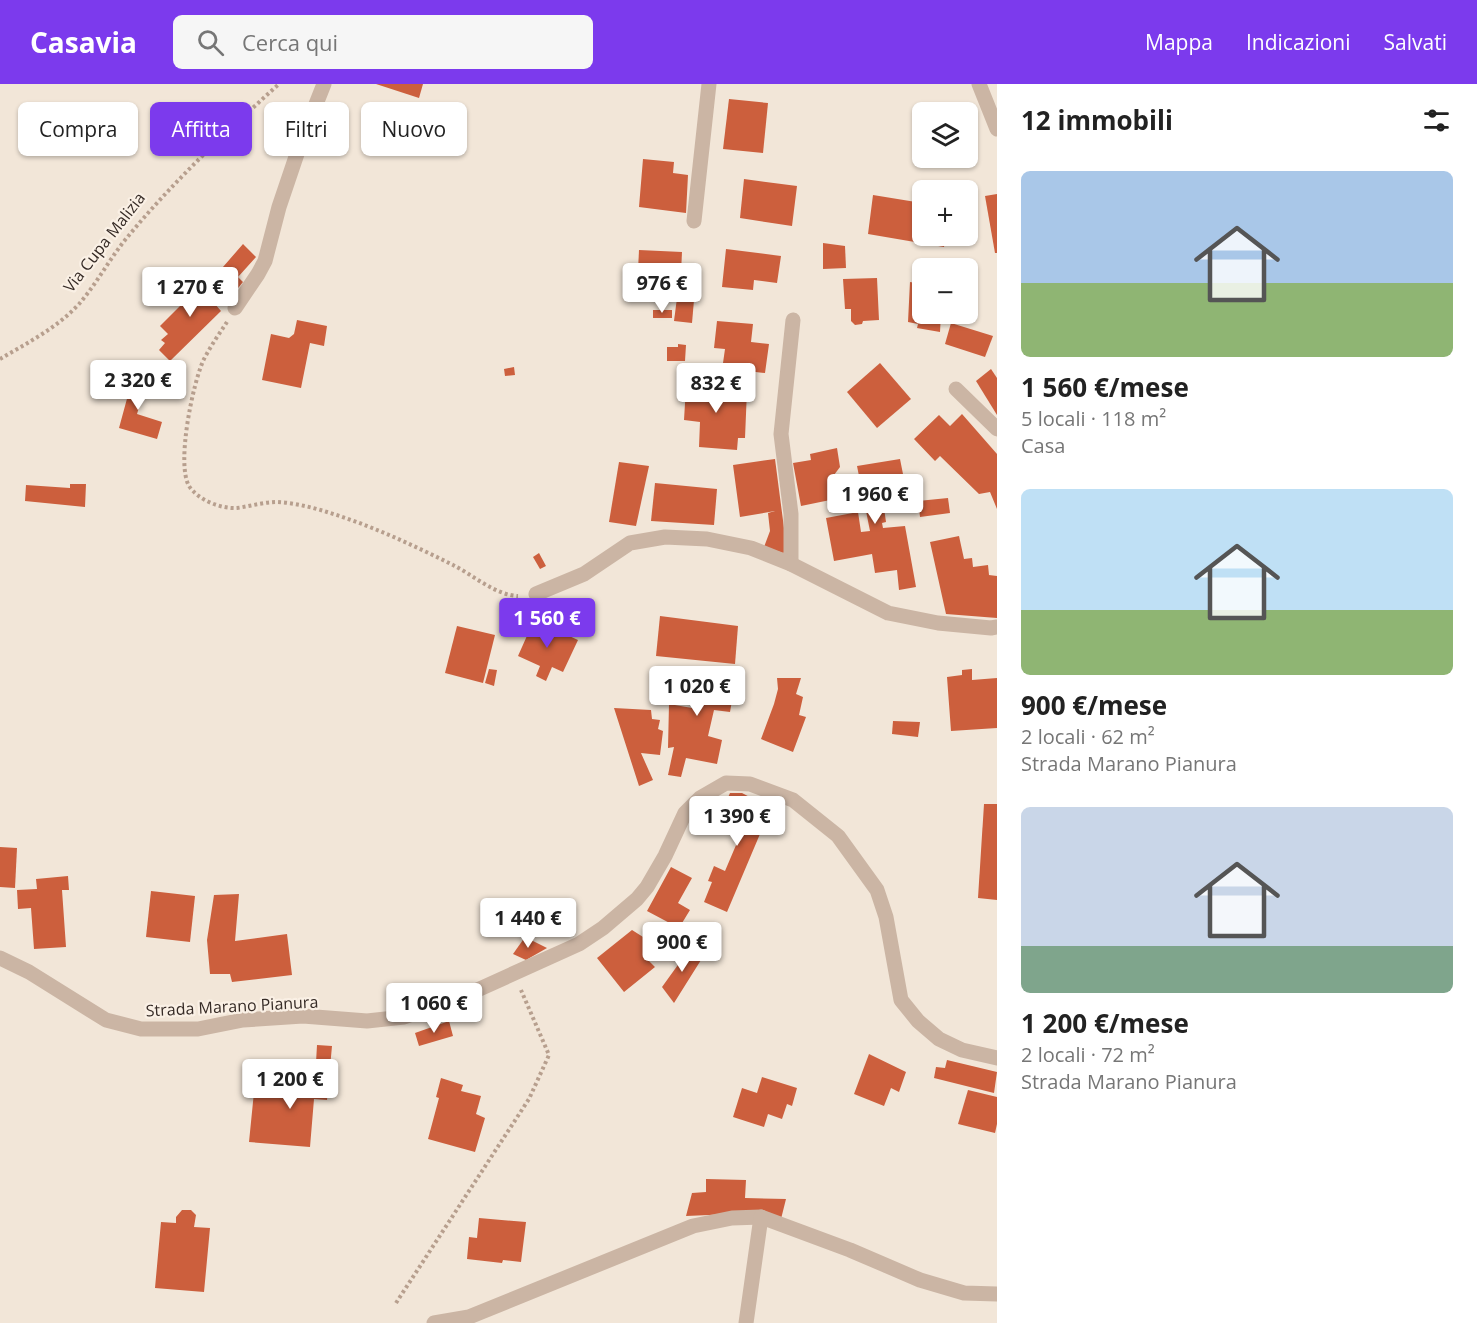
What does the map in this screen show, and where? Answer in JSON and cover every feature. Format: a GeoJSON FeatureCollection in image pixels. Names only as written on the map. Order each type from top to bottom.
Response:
{"type":"FeatureCollection","features":[{"type":"Feature","properties":{"kind":"street"},"geometry":{"type":"LineString","coordinates":[[235,308],[265,261],[282,196],[324,84]]}},
{"type":"Feature","properties":{"kind":"street"},"geometry":{"type":"LineString","coordinates":[[694,221],[709,84]]}},
{"type":"Feature","properties":{"kind":"street"},"geometry":{"type":"LineString","coordinates":[[979,84],[997,129]]}},
{"type":"Feature","properties":{"kind":"street"},"geometry":{"type":"LineString","coordinates":[[791,564],[791,514],[781,434],[794,320]]}},
{"type":"Feature","properties":{"kind":"street"},"geometry":{"type":"LineString","coordinates":[[956,390],[997,429]]}},
{"type":"Feature","properties":{"kind":"street"},"geometry":{"type":"LineString","coordinates":[[536,594],[584,574],[630,543],[665,537],[706,539],[751,548],[791,564],[888,613],[938,623],[997,627]]}},
{"type":"Feature","properties":{"kind":"street","name":"Strada Marano Pianura"},"geometry":{"type":"LineString","coordinates":[[0,958],[29,972],[106,1020],[141,1029],[198,1029],[243,1020],[303,1016],[367,1021],[404,1017],[464,996],[579,944],[603,928],[637,899],[647,887],[665,856],[685,813],[700,798],[726,783],[750,784],[793,800],[838,836],[877,890],[886,917],[902,1000],[918,1021],[939,1039],[963,1050],[997,1058]]}},
{"type":"Feature","properties":{"kind":"street"},"geometry":{"type":"LineString","coordinates":[[434,1323],[469,1317],[693,1226],[732,1218],[761,1217],[850,1250],[920,1280],[964,1293],[997,1294]]}},
{"type":"Feature","properties":{"kind":"street"},"geometry":{"type":"LineString","coordinates":[[746,1323],[761,1217]]}},
{"type":"Feature","properties":{"kind":"path","name":"Via Cupa Malizia"},"geometry":{"type":"LineString","coordinates":[[0,360],[54,327],[78,305],[136,227],[225,132],[279,84]]}},
{"type":"Feature","properties":{"kind":"path"},"geometry":{"type":"LineString","coordinates":[[235,308],[204,360],[195,382],[185,460],[188,484],[200,498],[235,508],[277,502],[301,505],[330,513],[460,568],[496,590],[513,596],[536,594]]}},
{"type":"Feature","properties":{"kind":"path"},"geometry":{"type":"LineString","coordinates":[[396,1303],[529,1099],[549,1056],[513,973]]}},
{"type":"Feature","properties":{"kind":"building"},"geometry":{"type":"Polygon","coordinates":[[[376,84],[423,84],[419,98],[376,84]]]}},
{"type":"Feature","properties":{"kind":"building"},"geometry":{"type":"Polygon","coordinates":[[[729,99],[768,103],[763,153],[723,149],[729,99]]]}},
{"type":"Feature","properties":{"kind":"building"},"geometry":{"type":"Polygon","coordinates":[[[643,159],[674,162],[673,173],[688,175],[686,213],[639,207],[643,159]]]}},
{"type":"Feature","properties":{"kind":"building"},"geometry":{"type":"Polygon","coordinates":[[[744,179],[797,186],[792,226],[740,218],[744,179]]]}},
{"type":"Feature","properties":{"kind":"building"},"geometry":{"type":"Polygon","coordinates":[[[997,194],[997,253],[995,253],[985,196],[997,194]]]}},
{"type":"Feature","properties":{"kind":"building"},"geometry":{"type":"Polygon","coordinates":[[[873,195],[912,201],[912,242],[868,234],[873,195]]]}},
{"type":"Feature","properties":{"kind":"building"},"geometry":{"type":"Polygon","coordinates":[[[823,243],[845,246],[846,268],[823,269],[823,243]]]}},
{"type":"Feature","properties":{"kind":"building"},"geometry":{"type":"Polygon","coordinates":[[[243,244],[256,257],[238,277],[243,282],[234,293],[216,275],[243,244]]]}},
{"type":"Feature","properties":{"kind":"building"},"geometry":{"type":"Polygon","coordinates":[[[726,249],[781,256],[777,283],[754,280],[753,290],[722,287],[726,249]]]}},
{"type":"Feature","properties":{"kind":"building"},"geometry":{"type":"Polygon","coordinates":[[[639,250],[682,252],[680,294],[637,291],[639,250]]]}},
{"type":"Feature","properties":{"kind":"building"},"geometry":{"type":"Polygon","coordinates":[[[209,272],[222,284],[209,297],[221,311],[170,361],[159,350],[165,343],[161,340],[168,334],[160,326],[199,287],[197,285],[209,272]]]}},
{"type":"Feature","properties":{"kind":"building"},"geometry":{"type":"Polygon","coordinates":[[[877,278],[879,320],[863,321],[862,324],[855,325],[851,321],[851,309],[845,309],[843,279],[877,278]]]}},
{"type":"Feature","properties":{"kind":"building"},"geometry":{"type":"Polygon","coordinates":[[[910,282],[912,282],[912,323],[908,322],[910,282]]]}},
{"type":"Feature","properties":{"kind":"building"},"geometry":{"type":"Polygon","coordinates":[[[677,298],[694,300],[692,323],[674,321],[677,298]]]}},
{"type":"Feature","properties":{"kind":"building"},"geometry":{"type":"Polygon","coordinates":[[[653,310],[672,310],[672,318],[653,318],[653,310]]]}},
{"type":"Feature","properties":{"kind":"building"},"geometry":{"type":"Polygon","coordinates":[[[297,320],[327,326],[324,346],[310,343],[301,388],[262,380],[271,334],[289,338],[294,334],[297,320]]]}},
{"type":"Feature","properties":{"kind":"building"},"geometry":{"type":"Polygon","coordinates":[[[717,321],[753,324],[751,342],[769,344],[765,373],[747,371],[747,365],[723,363],[725,349],[714,348],[717,321]]]}},
{"type":"Feature","properties":{"kind":"building"},"geometry":{"type":"Polygon","coordinates":[[[918,324],[940,324],[940,332],[917,328],[918,324]]]}},
{"type":"Feature","properties":{"kind":"building"},"geometry":{"type":"Polygon","coordinates":[[[951,324],[993,336],[985,357],[945,344],[951,324]]]}},
{"type":"Feature","properties":{"kind":"building"},"geometry":{"type":"Polygon","coordinates":[[[678,344],[686,345],[685,361],[667,361],[667,347],[678,347],[678,344]]]}},
{"type":"Feature","properties":{"kind":"building"},"geometry":{"type":"Polygon","coordinates":[[[120,362],[135,366],[130,385],[108,381],[111,371],[117,373],[120,362]]]}},
{"type":"Feature","properties":{"kind":"building"},"geometry":{"type":"Polygon","coordinates":[[[880,363],[911,399],[877,428],[847,392],[880,363]]]}},
{"type":"Feature","properties":{"kind":"building"},"geometry":{"type":"Polygon","coordinates":[[[514,367],[515,375],[505,376],[504,369],[514,367]]]}},
{"type":"Feature","properties":{"kind":"building"},"geometry":{"type":"Polygon","coordinates":[[[991,369],[997,378],[997,415],[976,381],[991,369]]]}},
{"type":"Feature","properties":{"kind":"building"},"geometry":{"type":"Polygon","coordinates":[[[687,370],[697,372],[697,387],[747,390],[745,438],[738,438],[737,450],[699,447],[700,422],[684,420],[687,370]]]}},
{"type":"Feature","properties":{"kind":"building"},"geometry":{"type":"Polygon","coordinates":[[[134,373],[148,377],[137,414],[162,422],[157,439],[119,428],[134,373]]]}},
{"type":"Feature","properties":{"kind":"building"},"geometry":{"type":"Polygon","coordinates":[[[962,414],[997,454],[997,509],[990,492],[979,494],[940,456],[935,461],[914,439],[939,415],[950,426],[962,414]]]}},
{"type":"Feature","properties":{"kind":"building"},"geometry":{"type":"Polygon","coordinates":[[[837,448],[840,467],[834,475],[835,499],[801,506],[793,463],[811,460],[810,454],[837,448]]]}},
{"type":"Feature","properties":{"kind":"building"},"geometry":{"type":"Polygon","coordinates":[[[775,459],[787,551],[783,553],[764,547],[770,531],[768,513],[775,511],[740,517],[733,465],[775,459]]]}},
{"type":"Feature","properties":{"kind":"building"},"geometry":{"type":"Polygon","coordinates":[[[900,459],[906,489],[891,492],[892,500],[884,508],[886,522],[882,523],[883,528],[905,526],[916,587],[899,590],[897,570],[875,573],[872,554],[834,561],[826,518],[858,512],[861,532],[870,531],[857,466],[900,459]]]}},
{"type":"Feature","properties":{"kind":"building"},"geometry":{"type":"Polygon","coordinates":[[[619,462],[649,466],[636,526],[609,522],[619,462]]]}},
{"type":"Feature","properties":{"kind":"building"},"geometry":{"type":"Polygon","coordinates":[[[655,483],[717,489],[714,525],[651,521],[655,483]]]}},
{"type":"Feature","properties":{"kind":"building"},"geometry":{"type":"Polygon","coordinates":[[[70,484],[86,484],[85,507],[25,501],[26,485],[70,488],[70,484]]]}},
{"type":"Feature","properties":{"kind":"building"},"geometry":{"type":"Polygon","coordinates":[[[948,498],[950,513],[920,517],[918,501],[948,498]]]}},
{"type":"Feature","properties":{"kind":"building"},"geometry":{"type":"Polygon","coordinates":[[[959,536],[964,559],[972,558],[973,567],[988,565],[989,575],[997,576],[997,618],[946,614],[930,542],[959,536]]]}},
{"type":"Feature","properties":{"kind":"building"},"geometry":{"type":"Polygon","coordinates":[[[539,553],[546,566],[540,569],[533,557],[539,553]]]}},
{"type":"Feature","properties":{"kind":"building"},"geometry":{"type":"Polygon","coordinates":[[[660,616],[738,626],[735,664],[656,656],[660,616]]]}},
{"type":"Feature","properties":{"kind":"building"},"geometry":{"type":"Polygon","coordinates":[[[534,620],[578,640],[563,672],[552,667],[546,681],[536,676],[540,666],[518,656],[534,620]]]}},
{"type":"Feature","properties":{"kind":"building"},"geometry":{"type":"Polygon","coordinates":[[[457,626],[495,635],[483,683],[445,673],[457,626]]]}},
{"type":"Feature","properties":{"kind":"building"},"geometry":{"type":"Polygon","coordinates":[[[489,669],[497,670],[494,686],[485,683],[489,669]]]}},
{"type":"Feature","properties":{"kind":"building"},"geometry":{"type":"Polygon","coordinates":[[[972,669],[972,680],[997,678],[997,728],[951,731],[947,677],[962,675],[962,670],[972,669]]]}},
{"type":"Feature","properties":{"kind":"building"},"geometry":{"type":"Polygon","coordinates":[[[709,673],[736,678],[730,712],[714,710],[708,736],[722,740],[717,764],[686,758],[681,777],[668,775],[674,747],[668,748],[669,704],[698,709],[699,704],[669,700],[673,674],[709,673]]]}},
{"type":"Feature","properties":{"kind":"building"},"geometry":{"type":"Polygon","coordinates":[[[777,678],[801,678],[796,694],[803,697],[799,715],[806,717],[793,752],[761,739],[778,689],[777,678]]]}},
{"type":"Feature","properties":{"kind":"building"},"geometry":{"type":"Polygon","coordinates":[[[614,708],[651,710],[652,719],[660,720],[658,729],[663,731],[660,755],[641,753],[653,780],[639,786],[614,708]]]}},
{"type":"Feature","properties":{"kind":"building"},"geometry":{"type":"Polygon","coordinates":[[[893,721],[920,722],[918,737],[892,734],[893,721]]]}},
{"type":"Feature","properties":{"kind":"building"},"geometry":{"type":"Polygon","coordinates":[[[730,793],[742,793],[771,808],[727,912],[704,902],[712,882],[708,881],[714,866],[725,871],[745,824],[738,820],[733,831],[716,824],[730,793]]]}},
{"type":"Feature","properties":{"kind":"building"},"geometry":{"type":"Polygon","coordinates":[[[984,804],[997,804],[997,900],[978,898],[984,804]]]}},
{"type":"Feature","properties":{"kind":"building"},"geometry":{"type":"Polygon","coordinates":[[[0,847],[17,848],[15,888],[0,887],[0,847]]]}},
{"type":"Feature","properties":{"kind":"building"},"geometry":{"type":"Polygon","coordinates":[[[671,867],[692,878],[678,903],[690,910],[679,928],[647,911],[671,867]]]}},
{"type":"Feature","properties":{"kind":"building"},"geometry":{"type":"Polygon","coordinates":[[[68,876],[69,890],[62,890],[66,947],[34,949],[31,908],[18,909],[17,890],[37,889],[36,879],[68,876]]]}},
{"type":"Feature","properties":{"kind":"building"},"geometry":{"type":"Polygon","coordinates":[[[151,891],[195,896],[190,942],[146,937],[151,891]]]}},
{"type":"Feature","properties":{"kind":"building"},"geometry":{"type":"Polygon","coordinates":[[[239,894],[235,941],[287,934],[292,975],[232,982],[230,974],[210,974],[207,940],[214,895],[239,894]]]}},
{"type":"Feature","properties":{"kind":"building"},"geometry":{"type":"Polygon","coordinates":[[[632,930],[662,949],[648,960],[655,967],[624,992],[597,958],[632,930]]]}},
{"type":"Feature","properties":{"kind":"building"},"geometry":{"type":"Polygon","coordinates":[[[525,937],[547,948],[526,960],[513,954],[525,937]]]}},
{"type":"Feature","properties":{"kind":"building"},"geometry":{"type":"Polygon","coordinates":[[[693,944],[702,950],[696,957],[701,960],[674,1003],[662,987],[693,944]]]}},
{"type":"Feature","properties":{"kind":"building"},"geometry":{"type":"Polygon","coordinates":[[[449,1021],[453,1036],[419,1046],[415,1033],[449,1021]]]}},
{"type":"Feature","properties":{"kind":"building"},"geometry":{"type":"Polygon","coordinates":[[[317,1045],[332,1046],[327,1100],[314,1099],[310,1147],[249,1142],[254,1092],[314,1098],[317,1045]]]}},
{"type":"Feature","properties":{"kind":"building"},"geometry":{"type":"Polygon","coordinates":[[[869,1054],[906,1072],[899,1092],[891,1088],[884,1106],[854,1094],[869,1054]]]}},
{"type":"Feature","properties":{"kind":"building"},"geometry":{"type":"Polygon","coordinates":[[[947,1060],[997,1072],[994,1093],[934,1078],[936,1067],[945,1068],[947,1060]]]}},
{"type":"Feature","properties":{"kind":"building"},"geometry":{"type":"Polygon","coordinates":[[[762,1077],[797,1088],[792,1106],[787,1104],[782,1119],[768,1114],[764,1127],[733,1117],[742,1088],[757,1093],[762,1077]]]}},
{"type":"Feature","properties":{"kind":"building"},"geometry":{"type":"Polygon","coordinates":[[[441,1078],[463,1085],[461,1091],[481,1096],[476,1114],[485,1118],[475,1152],[428,1139],[439,1098],[436,1097],[441,1078]]]}},
{"type":"Feature","properties":{"kind":"building"},"geometry":{"type":"Polygon","coordinates":[[[968,1090],[997,1097],[995,1133],[958,1124],[968,1090]]]}},
{"type":"Feature","properties":{"kind":"building"},"geometry":{"type":"Polygon","coordinates":[[[706,1179],[746,1180],[745,1198],[786,1199],[781,1219],[755,1213],[686,1216],[692,1193],[706,1192],[706,1179]]]}},
{"type":"Feature","properties":{"kind":"building"},"geometry":{"type":"Polygon","coordinates":[[[182,1210],[191,1210],[196,1215],[194,1227],[210,1228],[204,1292],[155,1288],[161,1222],[176,1223],[176,1217],[182,1210]]]}},
{"type":"Feature","properties":{"kind":"building"},"geometry":{"type":"Polygon","coordinates":[[[479,1218],[526,1222],[521,1262],[503,1260],[502,1263],[467,1259],[469,1237],[477,1238],[479,1218]]]}}]}
